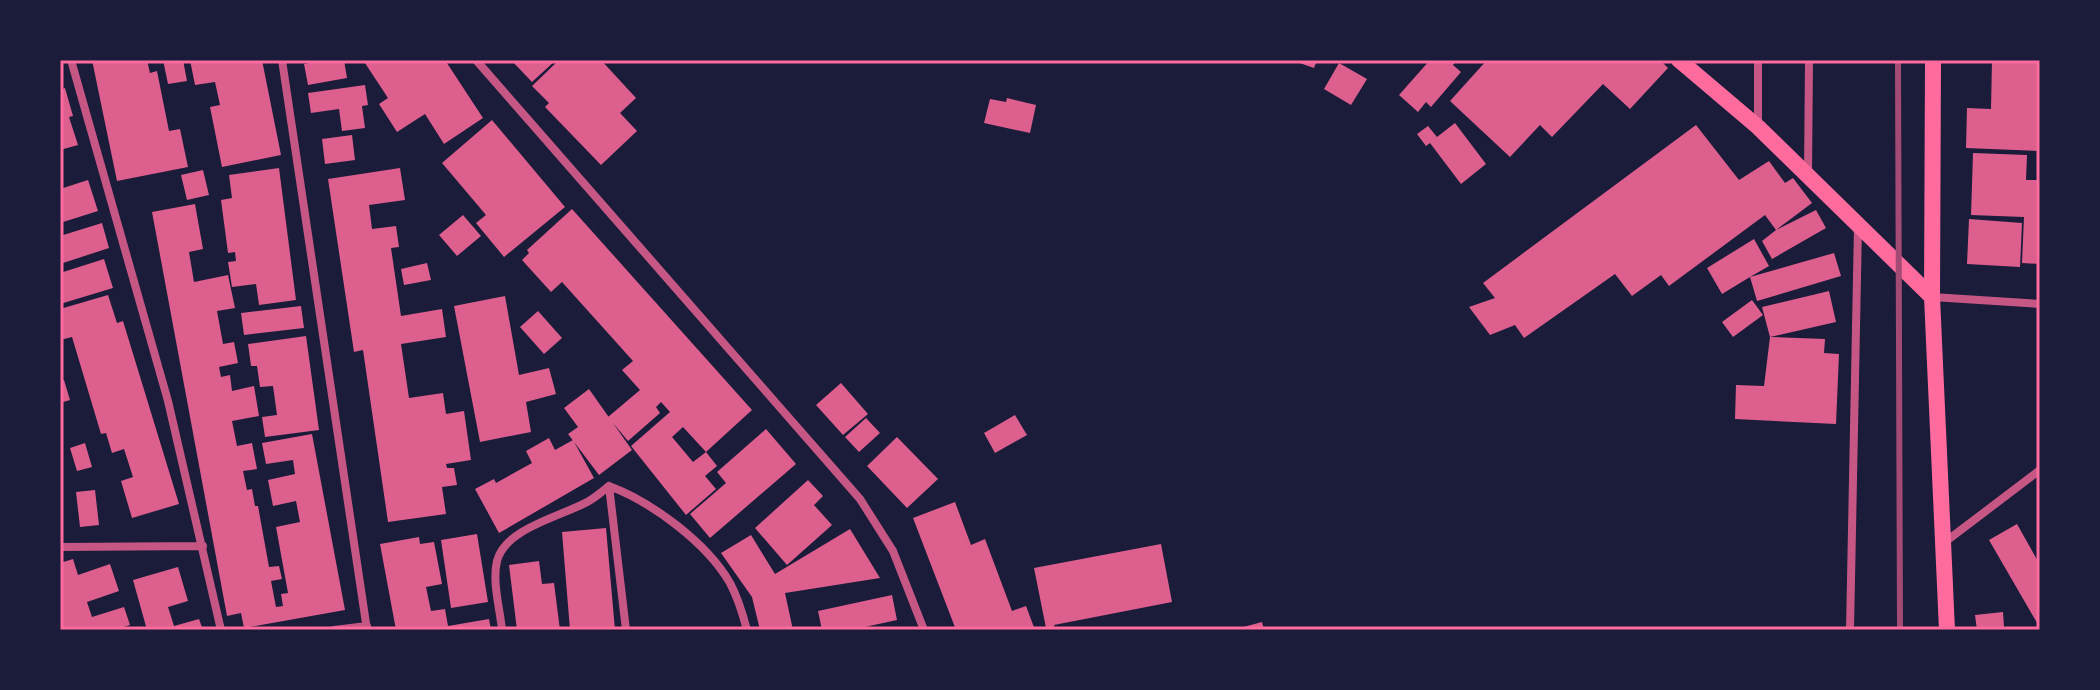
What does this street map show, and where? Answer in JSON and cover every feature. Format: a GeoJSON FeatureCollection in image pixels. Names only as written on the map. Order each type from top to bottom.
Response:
{"type":"FeatureCollection","features":[{"type":"Feature","properties":{"kind":"main road"},"geometry":{"type":"LineString","coordinates":[[1679,60],[1758,127],[1932,297]]}},
{"type":"Feature","properties":{"kind":"main road"},"geometry":{"type":"LineString","coordinates":[[1933,60],[1932,297],[1947,630]]}},
{"type":"Feature","properties":{"kind":"street"},"geometry":{"type":"LineString","coordinates":[[71,60],[168,401],[221,630]]}},
{"type":"Feature","properties":{"kind":"street"},"geometry":{"type":"LineString","coordinates":[[282,60],[367,628],[334,630]]}},
{"type":"Feature","properties":{"kind":"street"},"geometry":{"type":"LineString","coordinates":[[476,60],[860,499],[893,551],[924,630]]}},
{"type":"Feature","properties":{"kind":"street"},"geometry":{"type":"LineString","coordinates":[[1758,60],[1758,127]]}},
{"type":"Feature","properties":{"kind":"street"},"geometry":{"type":"LineString","coordinates":[[1808,175],[1809,60]]}},
{"type":"Feature","properties":{"kind":"street"},"geometry":{"type":"LineString","coordinates":[[1850,630],[1858,226]]}},
{"type":"Feature","properties":{"kind":"street"},"geometry":{"type":"LineString","coordinates":[[1932,297],[2040,304]]}},
{"type":"Feature","properties":{"kind":"street"},"geometry":{"type":"LineString","coordinates":[[1941,544],[2040,470]]}},
{"type":"Feature","properties":{"kind":"street"},"geometry":{"type":"LineString","coordinates":[[502,630],[496,570],[498,557],[505,545],[519,535],[590,501],[609,486]]}},
{"type":"Feature","properties":{"kind":"street"},"geometry":{"type":"LineString","coordinates":[[609,486],[626,630]]}},
{"type":"Feature","properties":{"kind":"street"},"geometry":{"type":"LineString","coordinates":[[609,486],[631,494],[695,540],[729,583],[747,630]]}},
{"type":"Feature","properties":{"kind":"street"},"geometry":{"type":"LineString","coordinates":[[60,547],[203,546]]}},
{"type":"Feature","properties":{"kind":"building"},"geometry":{"type":"Polygon","coordinates":[[[92,60],[147,60],[150,73],[157,71],[169,131],[180,129],[188,167],[117,181],[92,60]]]}},
{"type":"Feature","properties":{"kind":"building"},"geometry":{"type":"Polygon","coordinates":[[[163,60],[183,60],[187,81],[168,84],[163,60]]]}},
{"type":"Feature","properties":{"kind":"building"},"geometry":{"type":"Polygon","coordinates":[[[190,60],[262,60],[281,155],[222,167],[210,107],[220,105],[215,82],[195,85],[190,60]]]}},
{"type":"Feature","properties":{"kind":"building"},"geometry":{"type":"Polygon","coordinates":[[[344,60],[347,78],[308,85],[304,64],[344,60]]]}},
{"type":"Feature","properties":{"kind":"building"},"geometry":{"type":"Polygon","coordinates":[[[363,60],[445,60],[483,118],[444,144],[425,114],[397,132],[379,104],[388,98],[363,60]]]}},
{"type":"Feature","properties":{"kind":"building"},"geometry":{"type":"Polygon","coordinates":[[[511,60],[556,60],[532,82],[511,60]]]}},
{"type":"Feature","properties":{"kind":"building"},"geometry":{"type":"Polygon","coordinates":[[[559,60],[601,60],[636,98],[620,113],[637,131],[601,165],[545,107],[549,103],[532,86],[559,60]]]}},
{"type":"Feature","properties":{"kind":"building"},"geometry":{"type":"Polygon","coordinates":[[[1291,60],[1317,60],[1314,68],[1291,60]]]}},
{"type":"Feature","properties":{"kind":"building"},"geometry":{"type":"Polygon","coordinates":[[[1430,60],[1457,60],[1453,65],[1461,72],[1431,107],[1426,102],[1418,112],[1399,95],[1430,60]]]}},
{"type":"Feature","properties":{"kind":"building"},"geometry":{"type":"Polygon","coordinates":[[[1487,60],[1660,60],[1668,68],[1630,109],[1603,84],[1552,137],[1540,125],[1510,157],[1450,101],[1487,60]]]}},
{"type":"Feature","properties":{"kind":"building"},"geometry":{"type":"Polygon","coordinates":[[[1992,60],[2040,60],[2040,151],[1966,148],[1967,108],[1991,109],[1992,60]]]}},
{"type":"Feature","properties":{"kind":"building"},"geometry":{"type":"Polygon","coordinates":[[[1339,63],[1367,79],[1351,105],[1324,89],[1339,63]]]}},
{"type":"Feature","properties":{"kind":"building"},"geometry":{"type":"Polygon","coordinates":[[[365,85],[368,105],[362,106],[365,128],[342,131],[339,109],[311,113],[308,93],[365,85]]]}},
{"type":"Feature","properties":{"kind":"building"},"geometry":{"type":"Polygon","coordinates":[[[65,88],[73,116],[69,117],[78,145],[60,150],[60,90],[65,88]]]}},
{"type":"Feature","properties":{"kind":"building"},"geometry":{"type":"Polygon","coordinates":[[[1007,98],[1036,105],[1030,133],[984,123],[990,99],[1006,102],[1007,98]]]}},
{"type":"Feature","properties":{"kind":"building"},"geometry":{"type":"Polygon","coordinates":[[[492,120],[565,207],[504,257],[476,223],[486,215],[442,163],[492,120]]]}},
{"type":"Feature","properties":{"kind":"building"},"geometry":{"type":"Polygon","coordinates":[[[1455,123],[1486,164],[1461,184],[1430,143],[1426,146],[1417,134],[1428,126],[1437,137],[1455,123]]]}},
{"type":"Feature","properties":{"kind":"building"},"geometry":{"type":"Polygon","coordinates":[[[1696,125],[1739,180],[1769,161],[1785,183],[1793,178],[1812,203],[1776,230],[1765,215],[1669,286],[1661,275],[1632,296],[1615,274],[1524,338],[1515,325],[1490,335],[1469,307],[1495,298],[1483,283],[1696,125]]]}},
{"type":"Feature","properties":{"kind":"building"},"geometry":{"type":"Polygon","coordinates":[[[352,135],[355,160],[325,164],[322,139],[352,135]]]}},
{"type":"Feature","properties":{"kind":"building"},"geometry":{"type":"Polygon","coordinates":[[[1973,153],[2027,155],[2026,180],[2040,180],[2040,264],[2022,263],[2024,217],[1971,215],[1973,153]]]}},
{"type":"Feature","properties":{"kind":"building"},"geometry":{"type":"Polygon","coordinates":[[[279,168],[296,300],[259,305],[256,284],[232,287],[228,262],[236,261],[235,252],[228,253],[221,200],[232,198],[229,175],[279,168]]]}},
{"type":"Feature","properties":{"kind":"building"},"geometry":{"type":"Polygon","coordinates":[[[400,168],[405,200],[369,205],[372,229],[396,226],[399,247],[391,248],[401,316],[442,309],[446,337],[401,344],[409,398],[443,393],[446,414],[464,411],[471,460],[446,464],[447,468],[454,468],[457,485],[442,487],[446,514],[388,522],[363,350],[354,352],[328,179],[400,168]]]}},
{"type":"Feature","properties":{"kind":"building"},"geometry":{"type":"Polygon","coordinates":[[[203,170],[209,195],[187,200],[181,175],[203,170]]]}},
{"type":"Feature","properties":{"kind":"building"},"geometry":{"type":"Polygon","coordinates":[[[88,180],[98,211],[60,223],[60,189],[88,180]]]}},
{"type":"Feature","properties":{"kind":"building"},"geometry":{"type":"Polygon","coordinates":[[[195,204],[203,249],[189,252],[194,282],[228,275],[235,308],[217,311],[223,344],[234,342],[238,363],[219,367],[221,377],[230,375],[232,391],[254,386],[259,416],[232,421],[237,446],[252,443],[257,469],[243,471],[247,490],[252,489],[255,506],[258,506],[269,567],[279,566],[282,579],[271,581],[276,607],[283,606],[281,594],[288,593],[276,527],[300,522],[296,501],[273,506],[268,480],[295,474],[293,460],[266,464],[262,443],[312,434],[345,610],[244,628],[241,613],[227,616],[152,212],[195,204]]]}},
{"type":"Feature","properties":{"kind":"building"},"geometry":{"type":"Polygon","coordinates":[[[572,209],[752,410],[706,452],[717,466],[705,476],[716,489],[686,515],[631,446],[670,412],[661,402],[656,407],[660,413],[628,441],[608,417],[640,390],[622,370],[633,361],[562,282],[551,292],[522,260],[529,253],[527,250],[572,209]],[[683,427],[672,437],[693,462],[706,452],[683,427]]]}},
{"type":"Feature","properties":{"kind":"building"},"geometry":{"type":"Polygon","coordinates":[[[1816,210],[1826,228],[1772,259],[1762,241],[1776,230],[1816,210]]]}},
{"type":"Feature","properties":{"kind":"building"},"geometry":{"type":"Polygon","coordinates":[[[463,215],[481,236],[457,256],[439,235],[463,215]]]}},
{"type":"Feature","properties":{"kind":"building"},"geometry":{"type":"Polygon","coordinates":[[[1969,219],[2022,223],[2020,267],[1967,264],[1969,219]]]}},
{"type":"Feature","properties":{"kind":"building"},"geometry":{"type":"Polygon","coordinates":[[[102,223],[109,248],[60,264],[60,236],[102,223]]]}},
{"type":"Feature","properties":{"kind":"building"},"geometry":{"type":"Polygon","coordinates":[[[1754,239],[1769,266],[1722,294],[1707,268],[1754,239]]]}},
{"type":"Feature","properties":{"kind":"building"},"geometry":{"type":"Polygon","coordinates":[[[1834,253],[1841,276],[1757,301],[1750,277],[1834,253]]]}},
{"type":"Feature","properties":{"kind":"building"},"geometry":{"type":"Polygon","coordinates":[[[104,259],[113,288],[60,304],[60,273],[104,259]]]}},
{"type":"Feature","properties":{"kind":"building"},"geometry":{"type":"Polygon","coordinates":[[[427,263],[431,280],[404,285],[401,269],[427,263]]]}},
{"type":"Feature","properties":{"kind":"building"},"geometry":{"type":"Polygon","coordinates":[[[1829,291],[1836,322],[1770,337],[1762,307],[1829,291]]]}},
{"type":"Feature","properties":{"kind":"building"},"geometry":{"type":"Polygon","coordinates":[[[108,295],[117,323],[123,321],[179,504],[132,518],[121,481],[133,477],[124,449],[112,453],[106,433],[101,434],[72,337],[60,340],[60,309],[108,295]]]}},
{"type":"Feature","properties":{"kind":"building"},"geometry":{"type":"Polygon","coordinates":[[[505,296],[519,375],[549,368],[556,394],[526,402],[531,432],[480,442],[454,306],[505,296]]]}},
{"type":"Feature","properties":{"kind":"building"},"geometry":{"type":"Polygon","coordinates":[[[1752,300],[1763,315],[1733,337],[1722,322],[1752,300]]]}},
{"type":"Feature","properties":{"kind":"building"},"geometry":{"type":"Polygon","coordinates":[[[301,306],[304,328],[244,335],[241,313],[301,306]]]}},
{"type":"Feature","properties":{"kind":"building"},"geometry":{"type":"Polygon","coordinates":[[[538,311],[562,338],[544,354],[520,327],[538,311]]]}},
{"type":"Feature","properties":{"kind":"building"},"geometry":{"type":"Polygon","coordinates":[[[306,336],[319,430],[265,437],[262,417],[277,415],[273,386],[260,387],[257,366],[251,366],[248,344],[306,336]]]}},
{"type":"Feature","properties":{"kind":"building"},"geometry":{"type":"Polygon","coordinates":[[[1770,337],[1825,339],[1824,353],[1839,354],[1836,424],[1735,419],[1736,385],[1764,386],[1770,337]]]}},
{"type":"Feature","properties":{"kind":"building"},"geometry":{"type":"Polygon","coordinates":[[[64,380],[70,400],[60,403],[60,381],[64,380]]]}},
{"type":"Feature","properties":{"kind":"building"},"geometry":{"type":"Polygon","coordinates":[[[841,383],[868,414],[843,435],[816,405],[841,383]]]}},
{"type":"Feature","properties":{"kind":"building"},"geometry":{"type":"Polygon","coordinates":[[[589,389],[632,450],[599,475],[568,434],[578,427],[564,408],[589,389]]]}},
{"type":"Feature","properties":{"kind":"building"},"geometry":{"type":"Polygon","coordinates":[[[1015,415],[1027,435],[995,453],[984,433],[1015,415]]]}},
{"type":"Feature","properties":{"kind":"building"},"geometry":{"type":"Polygon","coordinates":[[[866,418],[880,433],[859,452],[845,437],[866,418]]]}},
{"type":"Feature","properties":{"kind":"building"},"geometry":{"type":"Polygon","coordinates":[[[766,429],[796,464],[710,538],[690,514],[726,483],[717,472],[766,429]]]}},
{"type":"Feature","properties":{"kind":"building"},"geometry":{"type":"Polygon","coordinates":[[[897,437],[938,479],[907,508],[867,466],[897,437]]]}},
{"type":"Feature","properties":{"kind":"building"},"geometry":{"type":"Polygon","coordinates":[[[549,438],[555,450],[573,440],[594,478],[499,533],[475,489],[494,479],[496,483],[532,463],[526,451],[549,438]]]}},
{"type":"Feature","properties":{"kind":"building"},"geometry":{"type":"Polygon","coordinates":[[[85,443],[92,467],[77,471],[70,448],[85,443]]]}},
{"type":"Feature","properties":{"kind":"building"},"geometry":{"type":"Polygon","coordinates":[[[808,480],[823,496],[814,505],[832,525],[787,565],[755,528],[808,480]]]}},
{"type":"Feature","properties":{"kind":"building"},"geometry":{"type":"Polygon","coordinates":[[[95,490],[99,525],[80,527],[76,492],[95,490]]]}},
{"type":"Feature","properties":{"kind":"building"},"geometry":{"type":"Polygon","coordinates":[[[955,502],[971,545],[985,539],[1012,611],[1026,606],[1035,630],[956,630],[913,518],[955,502]]]}},
{"type":"Feature","properties":{"kind":"building"},"geometry":{"type":"Polygon","coordinates":[[[2017,524],[2040,565],[2040,628],[1989,540],[2017,524]]]}},
{"type":"Feature","properties":{"kind":"building"},"geometry":{"type":"Polygon","coordinates":[[[606,528],[615,630],[570,630],[562,532],[606,528]]]}},
{"type":"Feature","properties":{"kind":"building"},"geometry":{"type":"Polygon","coordinates":[[[850,529],[880,578],[785,593],[793,630],[760,630],[752,597],[721,553],[751,535],[775,574],[850,529]]]}},
{"type":"Feature","properties":{"kind":"building"},"geometry":{"type":"Polygon","coordinates":[[[477,534],[488,602],[451,608],[441,540],[477,534]]]}},
{"type":"Feature","properties":{"kind":"building"},"geometry":{"type":"Polygon","coordinates":[[[419,537],[420,544],[434,542],[442,584],[426,587],[431,611],[445,609],[448,626],[489,619],[491,630],[396,630],[380,544],[419,537]]]}},
{"type":"Feature","properties":{"kind":"building"},"geometry":{"type":"Polygon","coordinates":[[[1161,544],[1172,602],[1054,625],[1056,630],[1040,630],[1046,628],[1034,568],[1161,544]]]}},
{"type":"Feature","properties":{"kind":"building"},"geometry":{"type":"Polygon","coordinates":[[[73,559],[78,575],[110,564],[119,591],[87,602],[92,617],[124,607],[130,625],[114,630],[60,630],[60,563],[73,559]]]}},
{"type":"Feature","properties":{"kind":"building"},"geometry":{"type":"Polygon","coordinates":[[[539,561],[542,584],[554,583],[560,630],[517,630],[509,565],[539,561]]]}},
{"type":"Feature","properties":{"kind":"building"},"geometry":{"type":"Polygon","coordinates":[[[178,567],[188,601],[168,607],[174,626],[199,619],[203,630],[147,630],[133,580],[178,567]]]}},
{"type":"Feature","properties":{"kind":"building"},"geometry":{"type":"Polygon","coordinates":[[[892,595],[897,620],[851,630],[822,630],[818,611],[892,595]]]}},
{"type":"Feature","properties":{"kind":"building"},"geometry":{"type":"Polygon","coordinates":[[[2003,612],[2004,627],[1977,630],[1975,615],[2003,612]]]}},
{"type":"Feature","properties":{"kind":"building"},"geometry":{"type":"Polygon","coordinates":[[[1262,622],[1264,630],[1236,630],[1236,629],[1262,622]]]}},
{"type":"Feature","properties":{"kind":"railway"},"geometry":{"type":"LineString","coordinates":[[1898,60],[1900,630]]}}]}
